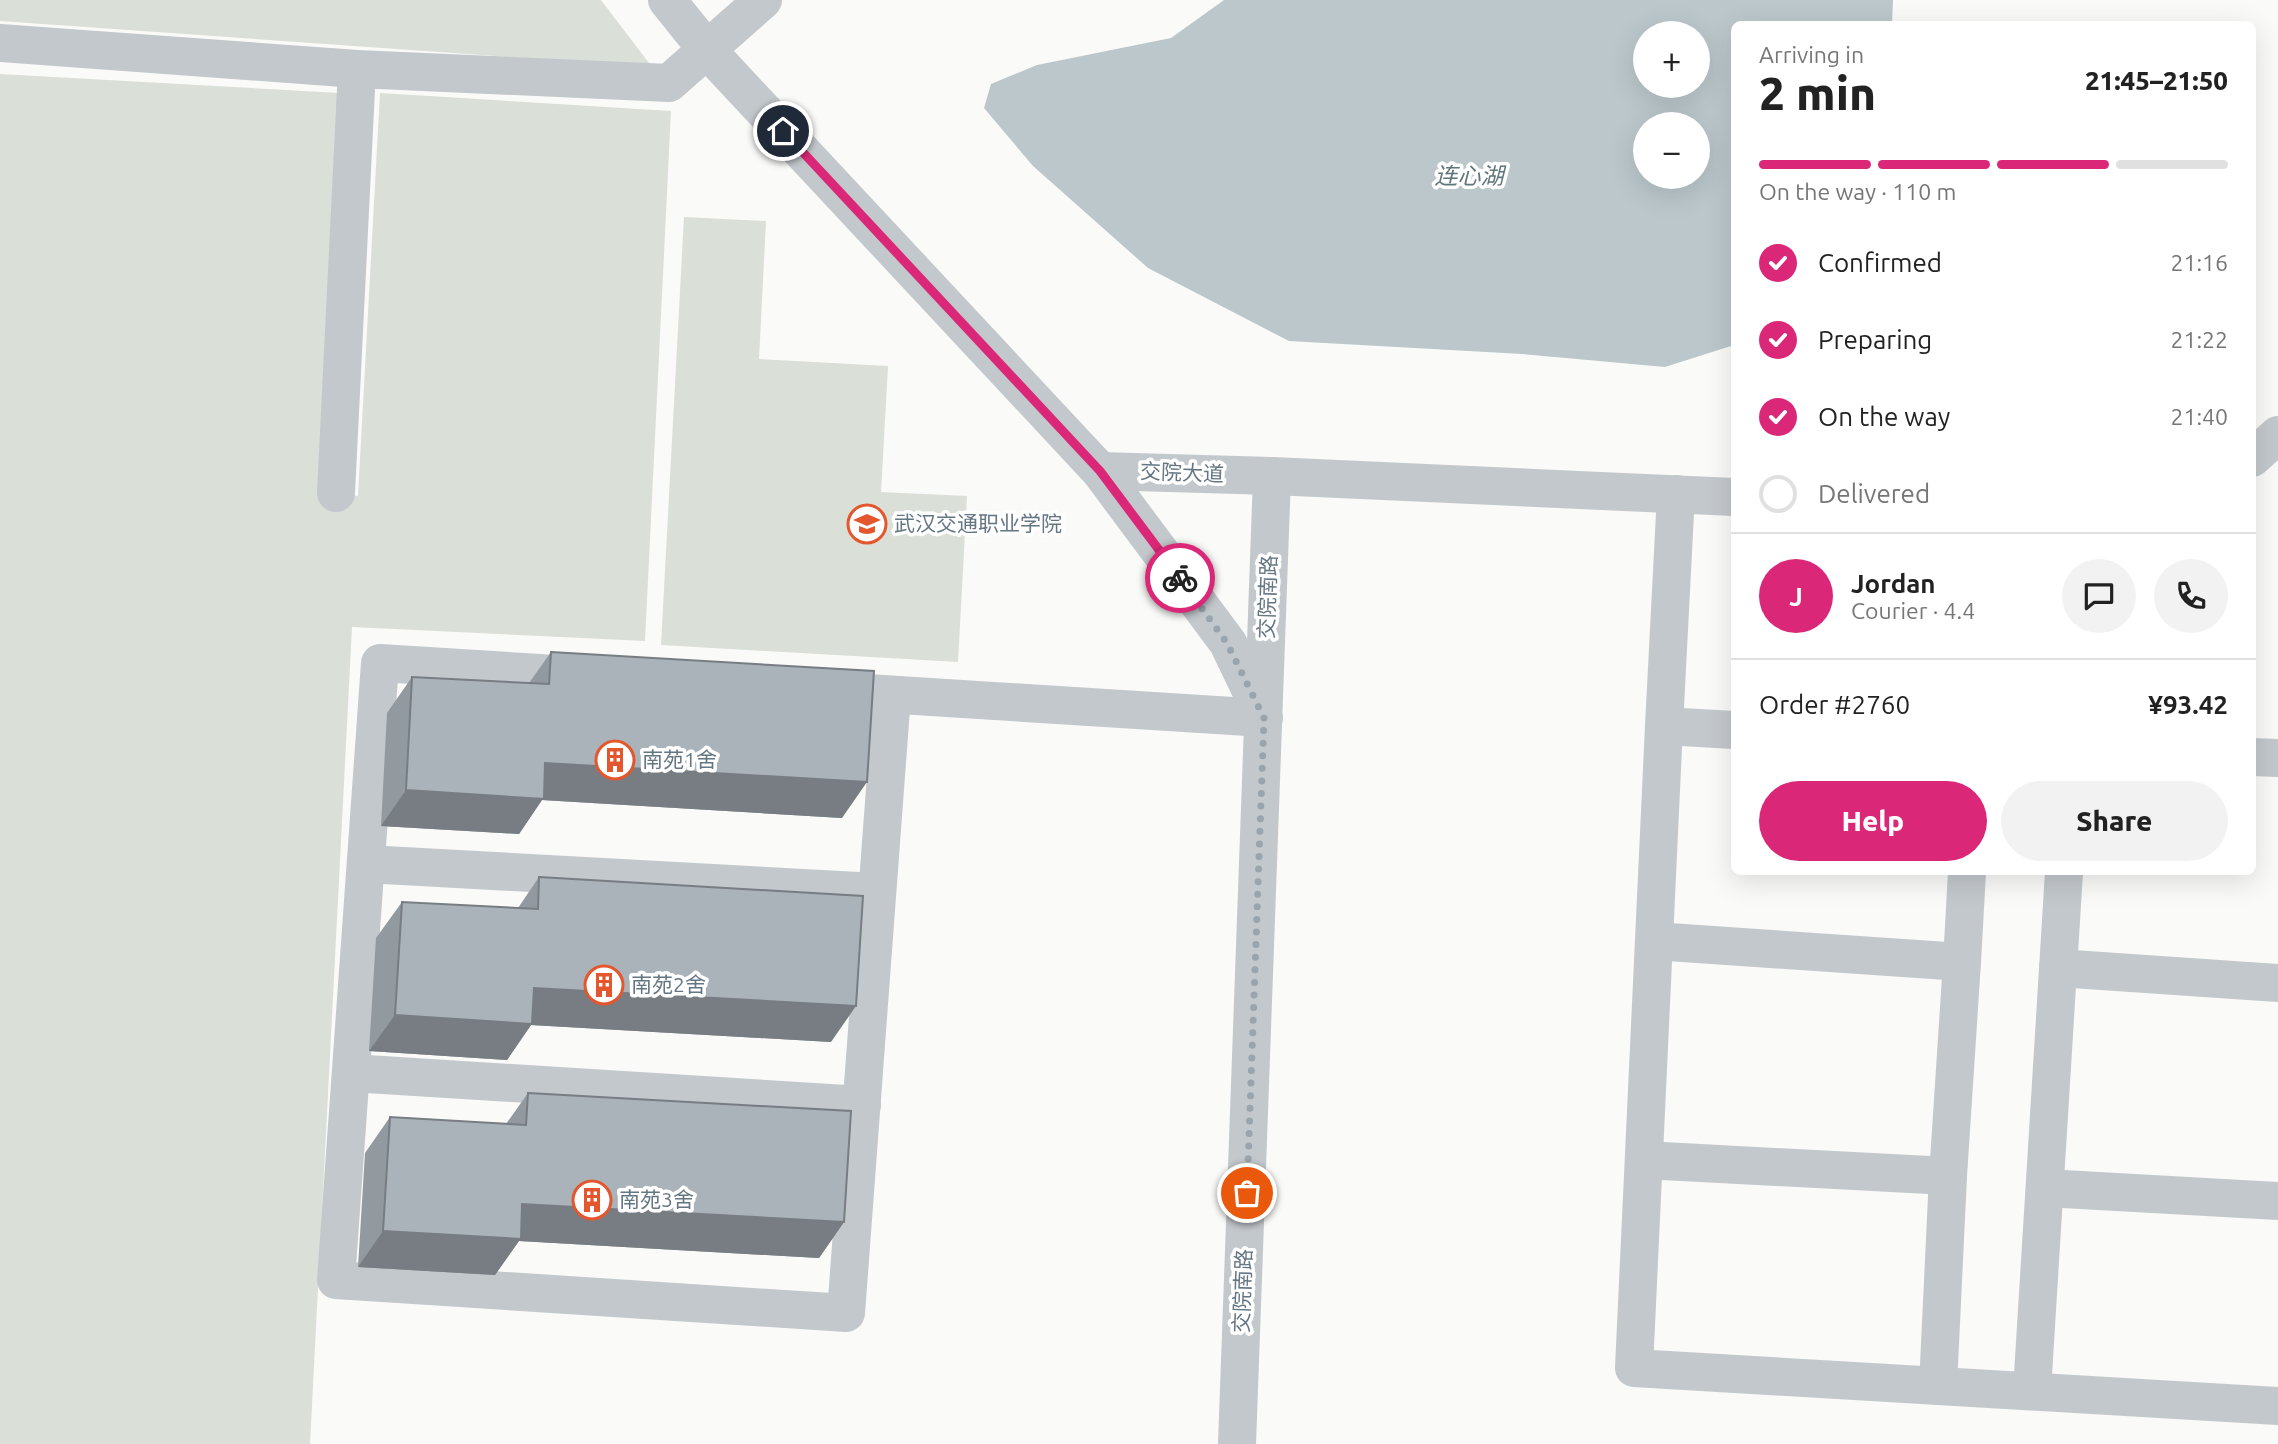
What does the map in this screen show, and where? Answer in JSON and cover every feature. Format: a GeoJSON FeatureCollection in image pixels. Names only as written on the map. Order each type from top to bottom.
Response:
{"type":"FeatureCollection","features":[{"type":"Feature","properties":{"kind":"lane"},"geometry":{"type":"LineString","coordinates":[[667,0],[708,51],[1100,471]]}},
{"type":"Feature","properties":{"kind":"lane"},"geometry":{"type":"LineString","coordinates":[[0,43],[357,69],[669,83],[763,0]]}},
{"type":"Feature","properties":{"kind":"lane"},"geometry":{"type":"LineString","coordinates":[[337,493],[357,69]]}},
{"type":"Feature","properties":{"kind":"lane"},"geometry":{"type":"LineString","coordinates":[[2256,454],[2278,435]]}},
{"type":"Feature","properties":{"kind":"lane","name":"交院大道"},"geometry":{"type":"LineString","coordinates":[[1100,471],[1731,497]]}},
{"type":"Feature","properties":{"kind":"lane","name":"交院南路"},"geometry":{"type":"LineString","coordinates":[[1100,471],[1227,643],[1264,718]]}},
{"type":"Feature","properties":{"kind":"lane","name":"交院南路"},"geometry":{"type":"LineString","coordinates":[[1237,1444],[1272,476]]}},
{"type":"Feature","properties":{"kind":"lane"},"geometry":{"type":"LineString","coordinates":[[1676,494],[1634,1368],[2278,1406]]}},
{"type":"Feature","properties":{"kind":"lane"},"geometry":{"type":"LineString","coordinates":[[629,678],[380,663],[337,1280],[846,1312],[892,695]]}},
{"type":"Feature","properties":{"kind":"lane"},"geometry":{"type":"LineString","coordinates":[[781,688],[1264,718]]}},
{"type":"Feature","properties":{"kind":"lane"},"geometry":{"type":"LineString","coordinates":[[1664,726],[1731,730]]}},
{"type":"Feature","properties":{"kind":"lane"},"geometry":{"type":"LineString","coordinates":[[2256,757],[2278,758]]}},
{"type":"Feature","properties":{"kind":"lane"},"geometry":{"type":"LineString","coordinates":[[366,864],[877,892]]}},
{"type":"Feature","properties":{"kind":"lane"},"geometry":{"type":"LineString","coordinates":[[1938,1386],[1967,875]]}},
{"type":"Feature","properties":{"kind":"lane"},"geometry":{"type":"LineString","coordinates":[[2032,1391],[2064,875]]}},
{"type":"Feature","properties":{"kind":"lane"},"geometry":{"type":"LineString","coordinates":[[1654,941],[1962,962]]}},
{"type":"Feature","properties":{"kind":"lane"},"geometry":{"type":"LineString","coordinates":[[2058,968],[2278,983]]}},
{"type":"Feature","properties":{"kind":"lane"},"geometry":{"type":"LineString","coordinates":[[351,1073],[862,1105]]}},
{"type":"Feature","properties":{"kind":"lane"},"geometry":{"type":"LineString","coordinates":[[1644,1160],[1948,1176]]}},
{"type":"Feature","properties":{"kind":"lane"},"geometry":{"type":"LineString","coordinates":[[2045,1188],[2278,1202]]}},
{"type":"Feature","properties":{"kind":"shaded area"},"geometry":{"type":"Polygon","coordinates":[[[0,0],[601,0],[652,67],[0,21],[0,0]]]}},
{"type":"Feature","properties":{"kind":"shaded area"},"geometry":{"type":"Polygon","coordinates":[[[0,74],[339,93],[337,493],[358,496],[380,93],[671,111],[645,641],[352,627],[310,1444],[0,1444],[0,74]]]}},
{"type":"Feature","properties":{"kind":"shaded area"},"geometry":{"type":"Polygon","coordinates":[[[684,217],[766,221],[759,359],[888,366],[881,492],[967,496],[958,662],[661,645],[684,217]]]}},
{"type":"Feature","properties":{"kind":"water","name":"连心湖"},"geometry":{"type":"Polygon","coordinates":[[[1224,0],[1893,0],[1892,21],[1731,21],[1731,346],[1665,367],[1522,354],[1289,341],[1148,268],[1033,166],[984,108],[991,84],[1037,65],[1171,38],[1224,0]]]}},
{"type":"Feature","properties":{"kind":"building","name":"南苑1舍"},"geometry":{"type":"Polygon","coordinates":[[[551,652],[874,671],[867,782],[545,763],[544,799],[406,790],[412,677],[549,684],[551,652]]]}},
{"type":"Feature","properties":{"kind":"building","name":"南苑2舍"},"geometry":{"type":"Polygon","coordinates":[[[539,877],[863,896],[856,1006],[534,988],[532,1024],[395,1015],[402,902],[538,909],[539,877]]]}},
{"type":"Feature","properties":{"kind":"building","name":"南苑3舍"},"geometry":{"type":"Polygon","coordinates":[[[528,1093],[851,1111],[844,1222],[522,1204],[521,1239],[383,1231],[390,1117],[526,1125],[528,1093]]]}},
{"type":"Feature","properties":{"kind":"way so far"},"geometry":{"type":"LineString","coordinates":[[1180,578],[1227,643],[1264,718],[1247,1193]]}},
{"type":"Feature","properties":{"kind":"place","name":"武汉交通职业学院"},"geometry":{"type":"Point","coordinates":[867,524]}},
{"type":"Feature","properties":{"kind":"place","name":"南苑1舍"},"geometry":{"type":"Point","coordinates":[615,760]}},
{"type":"Feature","properties":{"kind":"place","name":"南苑2舍"},"geometry":{"type":"Point","coordinates":[604,985]}},
{"type":"Feature","properties":{"kind":"place","name":"南苑3舍"},"geometry":{"type":"Point","coordinates":[592,1200]}},
{"type":"Feature","properties":{"kind":"route"},"geometry":{"type":"LineString","coordinates":[[783,131],[1100,471],[1180,578]]}}]}
